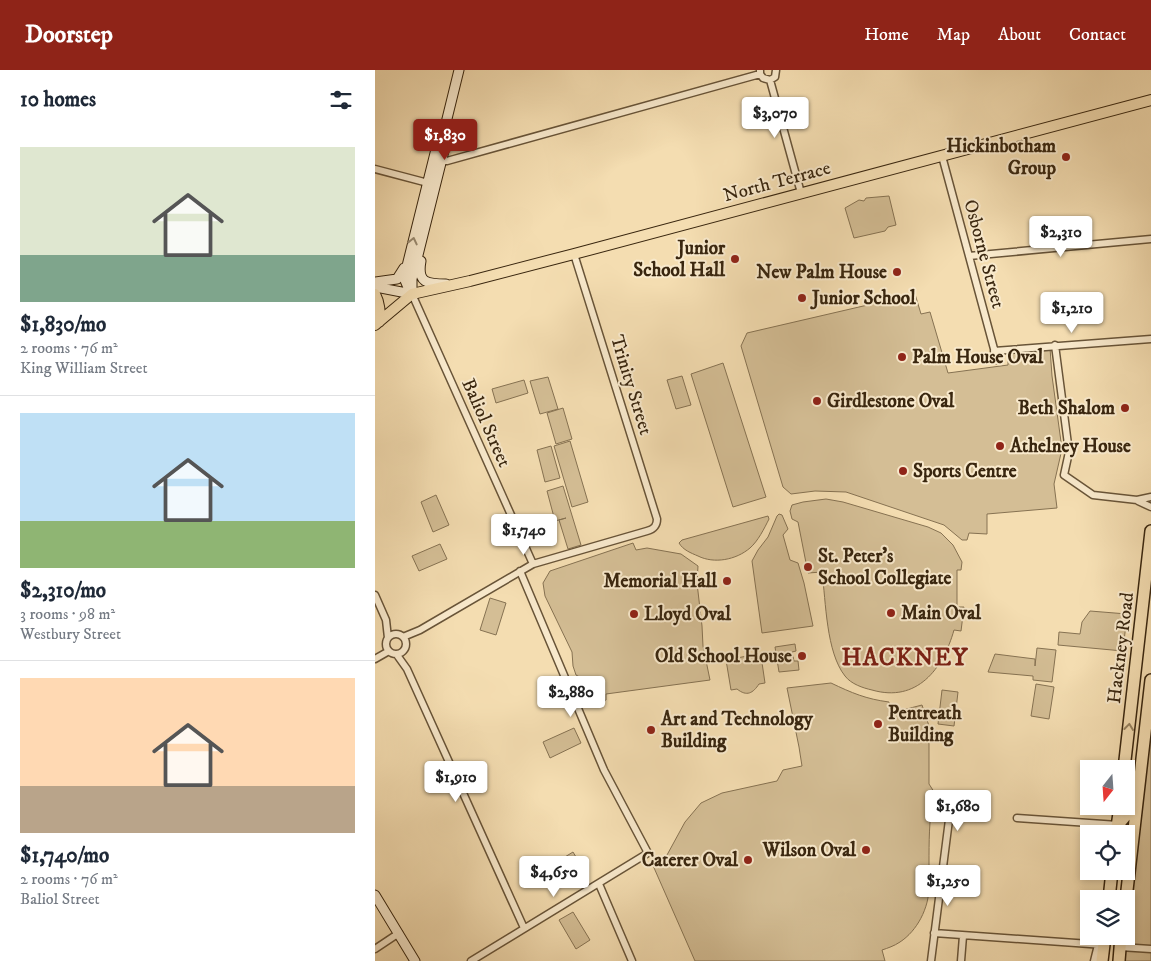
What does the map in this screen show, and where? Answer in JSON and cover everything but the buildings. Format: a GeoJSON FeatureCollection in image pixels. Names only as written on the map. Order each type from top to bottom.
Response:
{"type":"FeatureCollection","features":[{"type":"Feature","properties":{"kind":"highway","name":"Hackney Road"},"geometry":{"type":"LineString","coordinates":[[1125,760],[1151,531]]}},
{"type":"Feature","properties":{"kind":"highway"},"geometry":{"type":"LineString","coordinates":[[1143,608],[1151,594]]}},
{"type":"Feature","properties":{"kind":"highway","name":"Hackney Road"},"geometry":{"type":"LineString","coordinates":[[1127,890],[1151,680]]}},
{"type":"Feature","properties":{"kind":"highway"},"geometry":{"type":"LineString","coordinates":[[1120,825],[1137,802]]}},
{"type":"Feature","properties":{"kind":"highway"},"geometry":{"type":"LineString","coordinates":[[1102,945],[1102,961]]}},
{"type":"Feature","properties":{"kind":"highway"},"geometry":{"type":"LineString","coordinates":[[1119,961],[1121,945]]}},
{"type":"Feature","properties":{"kind":"main road"},"geometry":{"type":"LineString","coordinates":[[412,294],[404,278],[437,145],[444,131],[459,70]]}},
{"type":"Feature","properties":{"kind":"main road","name":"North Terrace"},"geometry":{"type":"LineString","coordinates":[[412,294],[574,254],[1151,100]]}},
{"type":"Feature","properties":{"kind":"main road"},"geometry":{"type":"LineString","coordinates":[[412,294],[412,279],[445,147],[444,131]]}},
{"type":"Feature","properties":{"kind":"main road"},"geometry":{"type":"LineString","coordinates":[[428,183],[431,182],[441,162]]}},
{"type":"Feature","properties":{"kind":"main road"},"geometry":{"type":"LineString","coordinates":[[423,233],[419,270],[422,279],[429,284],[455,284]]}},
{"type":"Feature","properties":{"kind":"main road"},"geometry":{"type":"LineString","coordinates":[[375,282],[397,279],[408,260]]}},
{"type":"Feature","properties":{"kind":"main road"},"geometry":{"type":"LineString","coordinates":[[375,287],[412,294]]}},
{"type":"Feature","properties":{"kind":"main road"},"geometry":{"type":"LineString","coordinates":[[375,294],[380,309],[377,323]]}},
{"type":"Feature","properties":{"kind":"main road"},"geometry":{"type":"LineString","coordinates":[[377,323],[412,294]]}},
{"type":"Feature","properties":{"kind":"main road"},"geometry":{"type":"LineString","coordinates":[[375,895],[415,961]]}},
{"type":"Feature","properties":{"kind":"street"},"geometry":{"type":"LineString","coordinates":[[441,162],[760,72],[763,78],[770,80],[775,77],[776,70]]}},
{"type":"Feature","properties":{"kind":"street"},"geometry":{"type":"LineString","coordinates":[[770,80],[801,193]]}},
{"type":"Feature","properties":{"kind":"street","name":"Osborne Street"},"geometry":{"type":"LineString","coordinates":[[942,156],[997,360]]}},
{"type":"Feature","properties":{"kind":"street"},"geometry":{"type":"LineString","coordinates":[[375,169],[428,183]]}},
{"type":"Feature","properties":{"kind":"street"},"geometry":{"type":"LineString","coordinates":[[969,256],[1151,239]]}},
{"type":"Feature","properties":{"kind":"street","name":"Trinity Street"},"geometry":{"type":"LineString","coordinates":[[533,564],[653,529],[657,519],[574,254]]}},
{"type":"Feature","properties":{"kind":"street","name":"Baliol Street"},"geometry":{"type":"LineString","coordinates":[[412,294],[533,564]]}},
{"type":"Feature","properties":{"kind":"street"},"geometry":{"type":"LineString","coordinates":[[994,351],[1151,339]]}},
{"type":"Feature","properties":{"kind":"street"},"geometry":{"type":"LineString","coordinates":[[1055,345],[1069,452],[1064,475],[1093,495],[1137,500],[1151,497]]}},
{"type":"Feature","properties":{"kind":"street"},"geometry":{"type":"LineString","coordinates":[[1137,500],[1151,508]]}},
{"type":"Feature","properties":{"kind":"street"},"geometry":{"type":"LineString","coordinates":[[403,638],[533,564]]}},
{"type":"Feature","properties":{"kind":"street"},"geometry":{"type":"LineString","coordinates":[[471,961],[648,853],[604,770],[520,571]]}},
{"type":"Feature","properties":{"kind":"street"},"geometry":{"type":"LineString","coordinates":[[375,595],[386,620],[389,638]]}},
{"type":"Feature","properties":{"kind":"street"},"geometry":{"type":"LineString","coordinates":[[386,620],[403,638],[406,649],[400,653],[391,654],[387,649],[386,641],[394,634],[403,638]]}},
{"type":"Feature","properties":{"kind":"street"},"geometry":{"type":"LineString","coordinates":[[375,658],[387,649]]}},
{"type":"Feature","properties":{"kind":"street"},"geometry":{"type":"LineString","coordinates":[[400,653],[524,928]]}},
{"type":"Feature","properties":{"kind":"street"},"geometry":{"type":"LineString","coordinates":[[931,961],[950,812]]}},
{"type":"Feature","properties":{"kind":"street"},"geometry":{"type":"LineString","coordinates":[[1017,818],[1081,825]]}},
{"type":"Feature","properties":{"kind":"street"},"geometry":{"type":"LineString","coordinates":[[599,884],[632,961]]}},
{"type":"Feature","properties":{"kind":"street"},"geometry":{"type":"LineString","coordinates":[[934,933],[1080,941]]}},
{"type":"Feature","properties":{"kind":"street"},"geometry":{"type":"LineString","coordinates":[[375,949],[399,934]]}},
{"type":"Feature","properties":{"kind":"street"},"geometry":{"type":"LineString","coordinates":[[961,961],[963,936]]}},
{"type":"Feature","properties":{"kind":"street"},"geometry":{"type":"LineString","coordinates":[[1095,961],[1101,945]]}},
{"type":"Feature","properties":{"kind":"street"},"geometry":{"type":"LineString","coordinates":[[1135,945],[1151,949]]}},
{"type":"Feature","properties":{"kind":"shaded area"},"geometry":{"type":"Polygon","coordinates":[[[889,196],[896,225],[888,227],[885,231],[854,238],[845,208],[859,200],[864,201],[866,198],[889,196]]]}},
{"type":"Feature","properties":{"kind":"shaded area"},"geometry":{"type":"Polygon","coordinates":[[[915,294],[921,314],[930,312],[948,373],[1008,365],[1008,352],[1050,348],[1062,449],[1054,484],[1057,508],[987,514],[987,534],[969,533],[967,540],[962,540],[944,525],[846,492],[815,491],[791,494],[783,487],[741,346],[747,333],[915,294]]]}},
{"type":"Feature","properties":{"kind":"shaded area"},"geometry":{"type":"Polygon","coordinates":[[[723,363],[766,497],[733,507],[691,374],[723,363]]]}},
{"type":"Feature","properties":{"kind":"shaded area"},"geometry":{"type":"Polygon","coordinates":[[[682,376],[691,405],[676,409],[667,380],[682,376]]]}},
{"type":"Feature","properties":{"kind":"shaded area"},"geometry":{"type":"Polygon","coordinates":[[[548,377],[558,409],[540,414],[530,381],[548,377]]]}},
{"type":"Feature","properties":{"kind":"shaded area"},"geometry":{"type":"Polygon","coordinates":[[[524,380],[528,393],[496,403],[492,389],[524,380]]]}},
{"type":"Feature","properties":{"kind":"shaded area"},"geometry":{"type":"Polygon","coordinates":[[[563,408],[572,439],[556,444],[547,413],[563,408]]]}},
{"type":"Feature","properties":{"kind":"shaded area"},"geometry":{"type":"Polygon","coordinates":[[[570,441],[588,502],[572,507],[554,446],[570,441]]]}},
{"type":"Feature","properties":{"kind":"shaded area"},"geometry":{"type":"Polygon","coordinates":[[[551,446],[560,478],[545,482],[537,450],[551,446]]]}},
{"type":"Feature","properties":{"kind":"shaded area"},"geometry":{"type":"Polygon","coordinates":[[[563,486],[581,545],[568,549],[559,520],[566,518],[555,521],[547,491],[563,486]]]}},
{"type":"Feature","properties":{"kind":"shaded area"},"geometry":{"type":"Polygon","coordinates":[[[436,495],[449,525],[433,532],[421,502],[436,495]]]}},
{"type":"Feature","properties":{"kind":"shaded area"},"geometry":{"type":"Polygon","coordinates":[[[826,499],[843,502],[928,527],[941,533],[953,545],[962,562],[961,570],[957,570],[957,607],[964,607],[961,631],[954,630],[943,658],[935,670],[926,680],[915,687],[902,692],[888,693],[869,689],[850,681],[839,666],[830,640],[822,572],[808,573],[798,522],[792,519],[790,511],[792,505],[826,499]]]}},
{"type":"Feature","properties":{"kind":"shaded area"},"geometry":{"type":"Polygon","coordinates":[[[779,514],[782,515],[788,529],[783,535],[790,560],[798,563],[813,626],[762,633],[752,561],[768,537],[779,514]]]}},
{"type":"Feature","properties":{"kind":"shaded area"},"geometry":{"type":"Polygon","coordinates":[[[768,516],[769,519],[765,527],[753,545],[732,558],[711,560],[687,551],[679,543],[682,540],[768,516]]]}},
{"type":"Feature","properties":{"kind":"shaded area"},"geometry":{"type":"Polygon","coordinates":[[[633,543],[636,550],[647,548],[681,554],[698,566],[697,583],[703,646],[710,680],[606,694],[606,700],[599,703],[595,702],[585,680],[576,675],[572,652],[545,596],[543,583],[550,571],[633,543]]]}},
{"type":"Feature","properties":{"kind":"shaded area"},"geometry":{"type":"Polygon","coordinates":[[[440,544],[447,559],[419,571],[412,556],[440,544]]]}},
{"type":"Feature","properties":{"kind":"shaded area"},"geometry":{"type":"Polygon","coordinates":[[[490,598],[506,603],[496,635],[480,630],[490,598]]]}},
{"type":"Feature","properties":{"kind":"shaded area"},"geometry":{"type":"Polygon","coordinates":[[[1090,611],[1127,614],[1123,651],[1058,645],[1059,632],[1080,634],[1082,622],[1090,611]]]}},
{"type":"Feature","properties":{"kind":"shaded area"},"geometry":{"type":"Polygon","coordinates":[[[795,644],[796,651],[792,652],[794,661],[798,661],[799,670],[779,672],[775,647],[795,644]]]}},
{"type":"Feature","properties":{"kind":"shaded area"},"geometry":{"type":"Polygon","coordinates":[[[1037,648],[1056,650],[1052,682],[1033,680],[1033,676],[988,672],[995,654],[1035,659],[1035,666],[1037,648]]]}},
{"type":"Feature","properties":{"kind":"shaded area"},"geometry":{"type":"Polygon","coordinates":[[[758,654],[761,656],[765,683],[759,684],[749,693],[744,693],[737,689],[731,690],[726,660],[758,654]]]}},
{"type":"Feature","properties":{"kind":"shaded area"},"geometry":{"type":"Polygon","coordinates":[[[831,683],[859,695],[889,702],[891,713],[922,705],[929,726],[929,784],[938,798],[933,799],[929,831],[928,895],[921,918],[912,932],[906,937],[895,945],[882,950],[885,961],[695,961],[651,861],[667,855],[685,822],[701,803],[722,793],[777,781],[783,770],[802,766],[787,688],[831,683]]]}},
{"type":"Feature","properties":{"kind":"shaded area"},"geometry":{"type":"Polygon","coordinates":[[[1036,684],[1054,687],[1049,719],[1031,716],[1036,684]]]}},
{"type":"Feature","properties":{"kind":"shaded area"},"geometry":{"type":"Polygon","coordinates":[[[942,690],[958,692],[954,726],[938,724],[942,690]]]}},
{"type":"Feature","properties":{"kind":"shaded area"},"geometry":{"type":"Polygon","coordinates":[[[1151,711],[1151,961],[1122,961],[1125,945],[1135,945],[1135,890],[1130,890],[1131,880],[1135,880],[1135,849],[1151,711]]]}},
{"type":"Feature","properties":{"kind":"shaded area"},"geometry":{"type":"Polygon","coordinates":[[[574,728],[581,743],[550,758],[543,742],[574,728]]]}},
{"type":"Feature","properties":{"kind":"shaded area"},"geometry":{"type":"Polygon","coordinates":[[[573,852],[588,877],[575,885],[560,860],[573,852]]]}},
{"type":"Feature","properties":{"kind":"shaded area"},"geometry":{"type":"Polygon","coordinates":[[[573,912],[590,940],[576,949],[559,920],[573,912]]]}},
{"type":"Feature","properties":{"kind":"place","name":"Hickinbotham Group"},"geometry":{"type":"Point","coordinates":[1066,157]}},
{"type":"Feature","properties":{"kind":"place","name":"Junior School Hall"},"geometry":{"type":"Point","coordinates":[735,259]}},
{"type":"Feature","properties":{"kind":"place","name":"New Palm House"},"geometry":{"type":"Point","coordinates":[897,272]}},
{"type":"Feature","properties":{"kind":"place","name":"Junior School"},"geometry":{"type":"Point","coordinates":[802,298]}},
{"type":"Feature","properties":{"kind":"place","name":"Palm House Oval"},"geometry":{"type":"Point","coordinates":[902,357]}},
{"type":"Feature","properties":{"kind":"place","name":"Girdlestone Oval"},"geometry":{"type":"Point","coordinates":[817,401]}},
{"type":"Feature","properties":{"kind":"place","name":"Beth Shalom"},"geometry":{"type":"Point","coordinates":[1125,408]}},
{"type":"Feature","properties":{"kind":"place","name":"Athelney House"},"geometry":{"type":"Point","coordinates":[1000,446]}},
{"type":"Feature","properties":{"kind":"place","name":"Sports Centre"},"geometry":{"type":"Point","coordinates":[903,471]}},
{"type":"Feature","properties":{"kind":"place","name":"St. Peter's School Collegiate"},"geometry":{"type":"Point","coordinates":[808,567]}},
{"type":"Feature","properties":{"kind":"place","name":"Memorial Hall"},"geometry":{"type":"Point","coordinates":[727,581]}},
{"type":"Feature","properties":{"kind":"place","name":"Main Oval"},"geometry":{"type":"Point","coordinates":[891,613]}},
{"type":"Feature","properties":{"kind":"place","name":"Lloyd Oval"},"geometry":{"type":"Point","coordinates":[634,614]}},
{"type":"Feature","properties":{"kind":"place","name":"Old School House"},"geometry":{"type":"Point","coordinates":[802,656]}},
{"type":"Feature","properties":{"kind":"place","name":"Pentreath Building"},"geometry":{"type":"Point","coordinates":[878,724]}},
{"type":"Feature","properties":{"kind":"place","name":"Art and Technology Building"},"geometry":{"type":"Point","coordinates":[651,730]}},
{"type":"Feature","properties":{"kind":"place","name":"Wilson Oval"},"geometry":{"type":"Point","coordinates":[866,850]}},
{"type":"Feature","properties":{"kind":"place","name":"Caterer Oval"},"geometry":{"type":"Point","coordinates":[748,860]}},
{"type":"Feature","properties":{"kind":"district","name":"HACKNEY"},"geometry":{"type":"Point","coordinates":[905,658]}}]}
